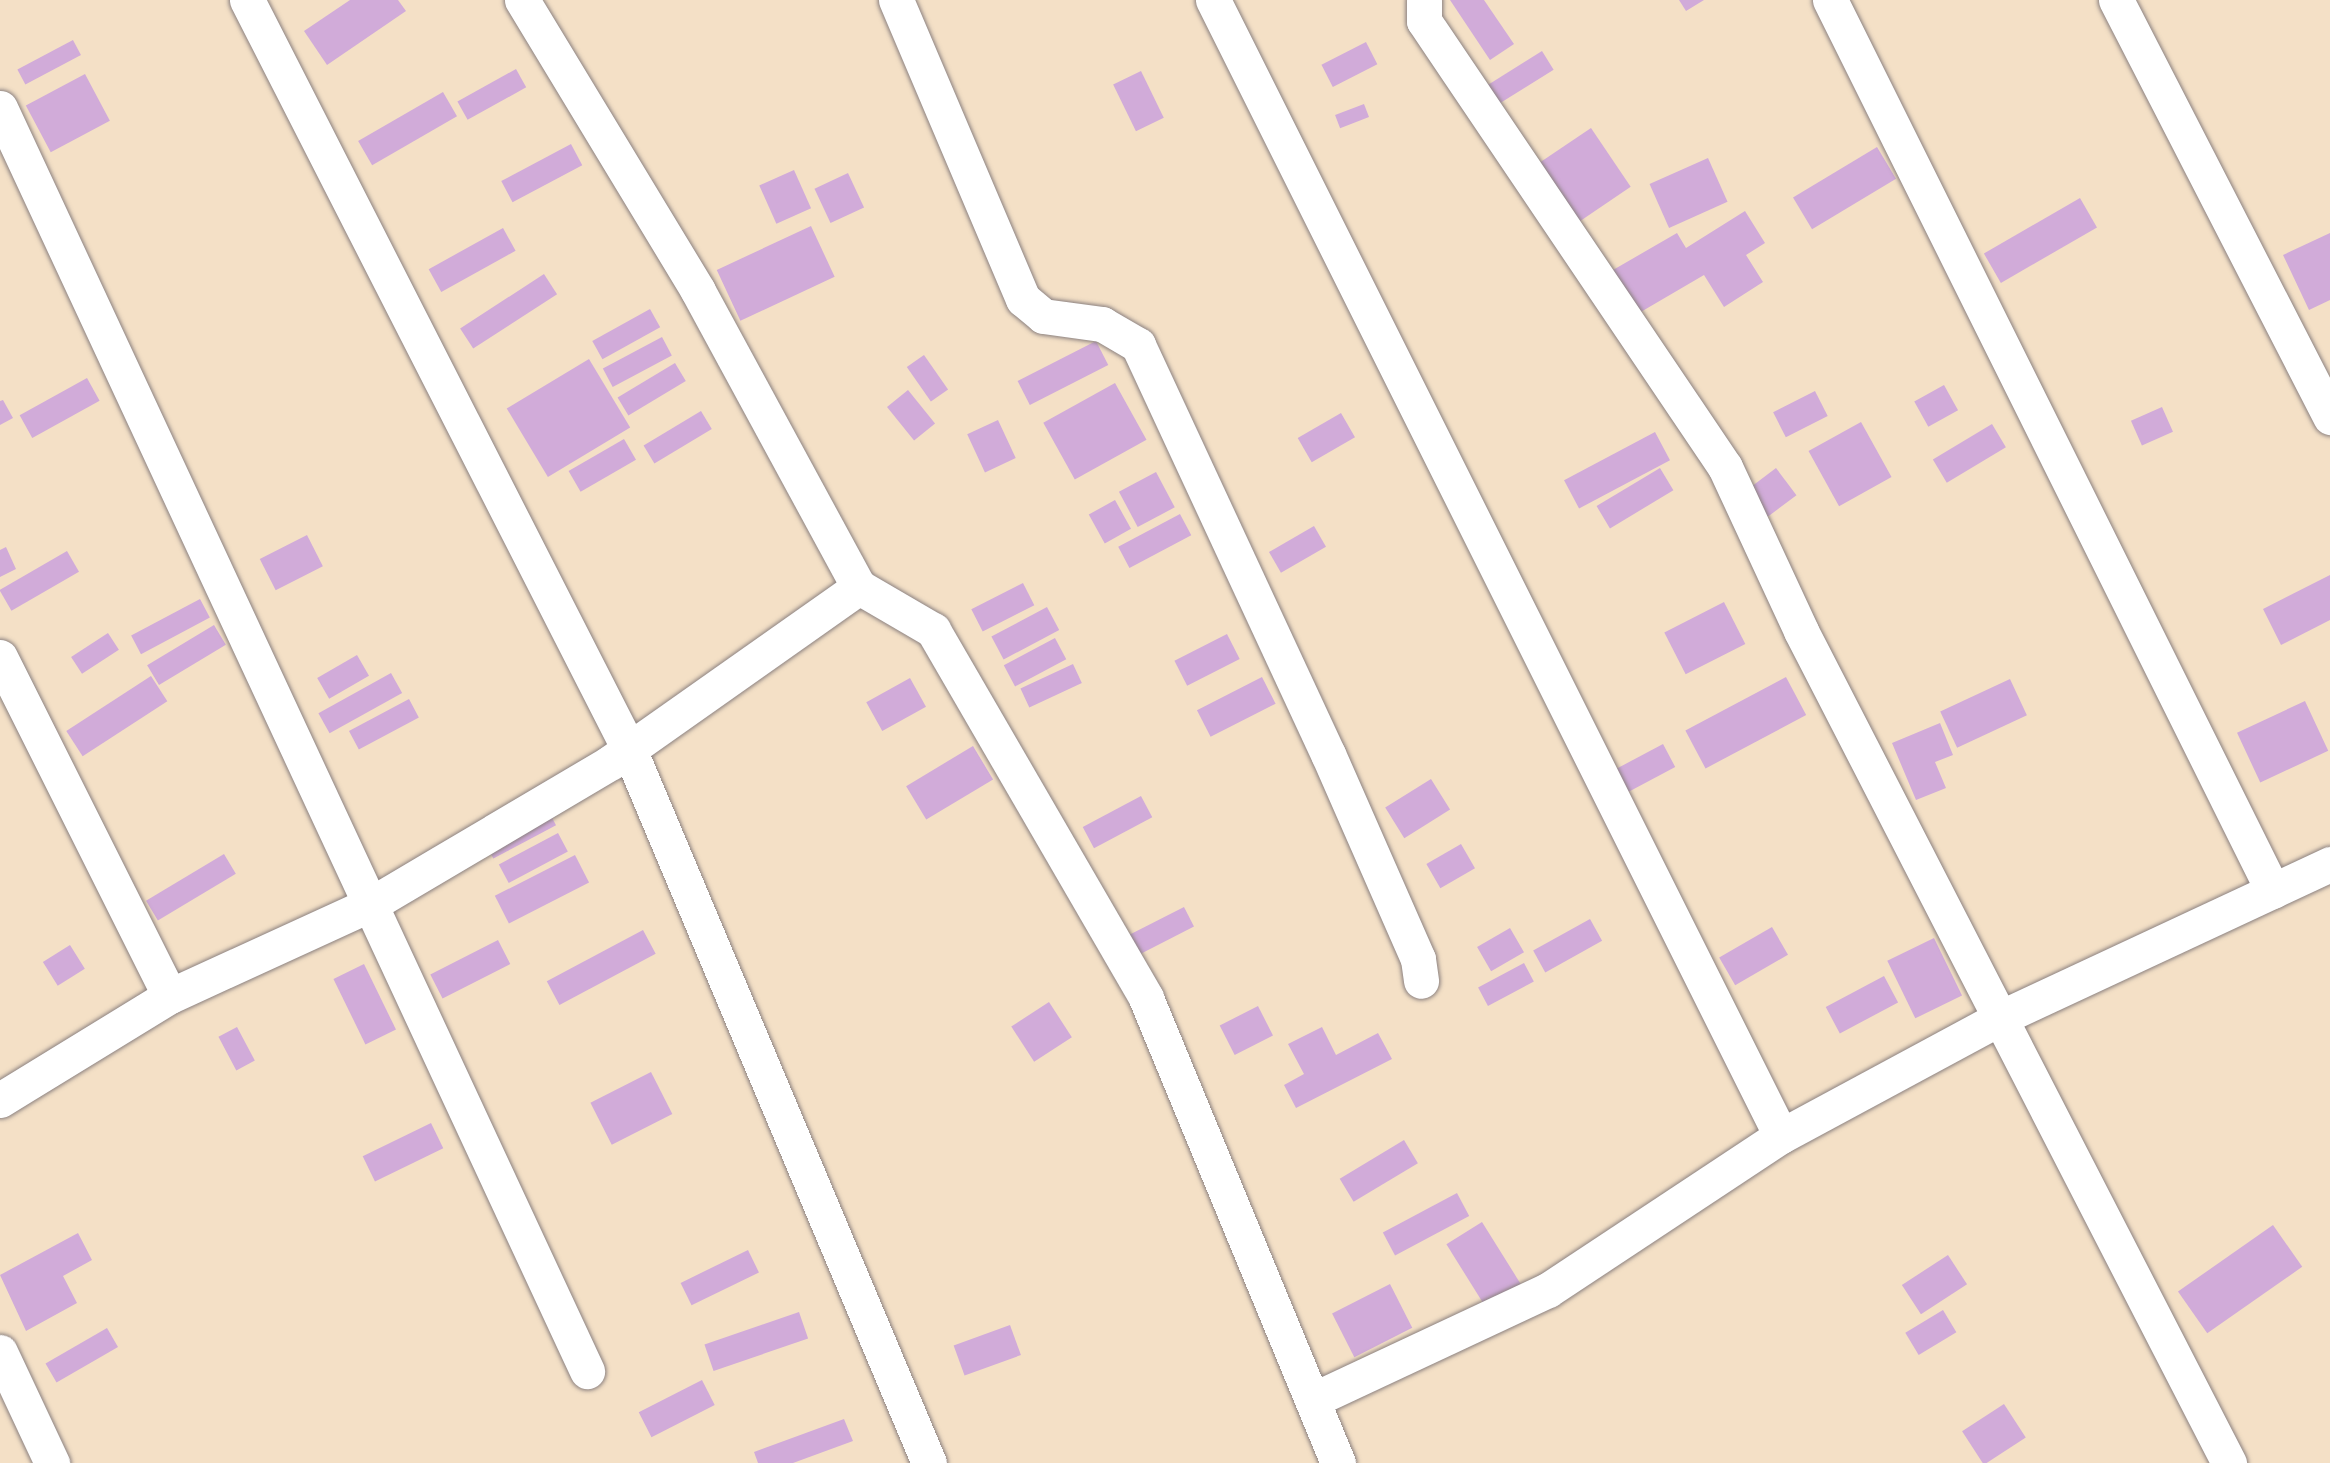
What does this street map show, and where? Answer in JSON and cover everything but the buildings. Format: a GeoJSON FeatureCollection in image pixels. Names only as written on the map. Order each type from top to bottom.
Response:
{"type":"FeatureCollection","features":[{"type":"Feature","properties":{"kind":"street"},"geometry":{"type":"LineString","coordinates":[[247,0],[629,749],[929,1463]]}},
{"type":"Feature","properties":{"kind":"street"},"geometry":{"type":"LineString","coordinates":[[522,0],[698,290],[859,586],[932,630],[1146,998],[1315,1399],[1338,1463]]}},
{"type":"Feature","properties":{"kind":"street"},"geometry":{"type":"LineString","coordinates":[[896,0],[1023,300],[1043,316],[1102,324],[1138,345],[1328,754],[1418,958],[1421,982]]}},
{"type":"Feature","properties":{"kind":"street"},"geometry":{"type":"LineString","coordinates":[[1213,0],[1782,1136]]}},
{"type":"Feature","properties":{"kind":"street"},"geometry":{"type":"LineString","coordinates":[[1424,0],[1424,21],[1725,467],[1800,631],[2229,1463]]}},
{"type":"Feature","properties":{"kind":"street"},"geometry":{"type":"LineString","coordinates":[[1830,0],[2272,891]]}},
{"type":"Feature","properties":{"kind":"street"},"geometry":{"type":"LineString","coordinates":[[2116,0],[2330,417]]}},
{"type":"Feature","properties":{"kind":"street"},"geometry":{"type":"LineString","coordinates":[[0,108],[587,1370]]}},
{"type":"Feature","properties":{"kind":"street"},"geometry":{"type":"LineString","coordinates":[[0,1100],[170,996],[373,904],[629,749],[859,586]]}},
{"type":"Feature","properties":{"kind":"street"},"geometry":{"type":"LineString","coordinates":[[0,657],[170,996]]}},
{"type":"Feature","properties":{"kind":"street"},"geometry":{"type":"LineString","coordinates":[[1315,1399],[1548,1290],[1782,1136],[2002,1017],[2330,864]]}},
{"type":"Feature","properties":{"kind":"street"},"geometry":{"type":"LineString","coordinates":[[0,1352],[52,1463]]}}]}
